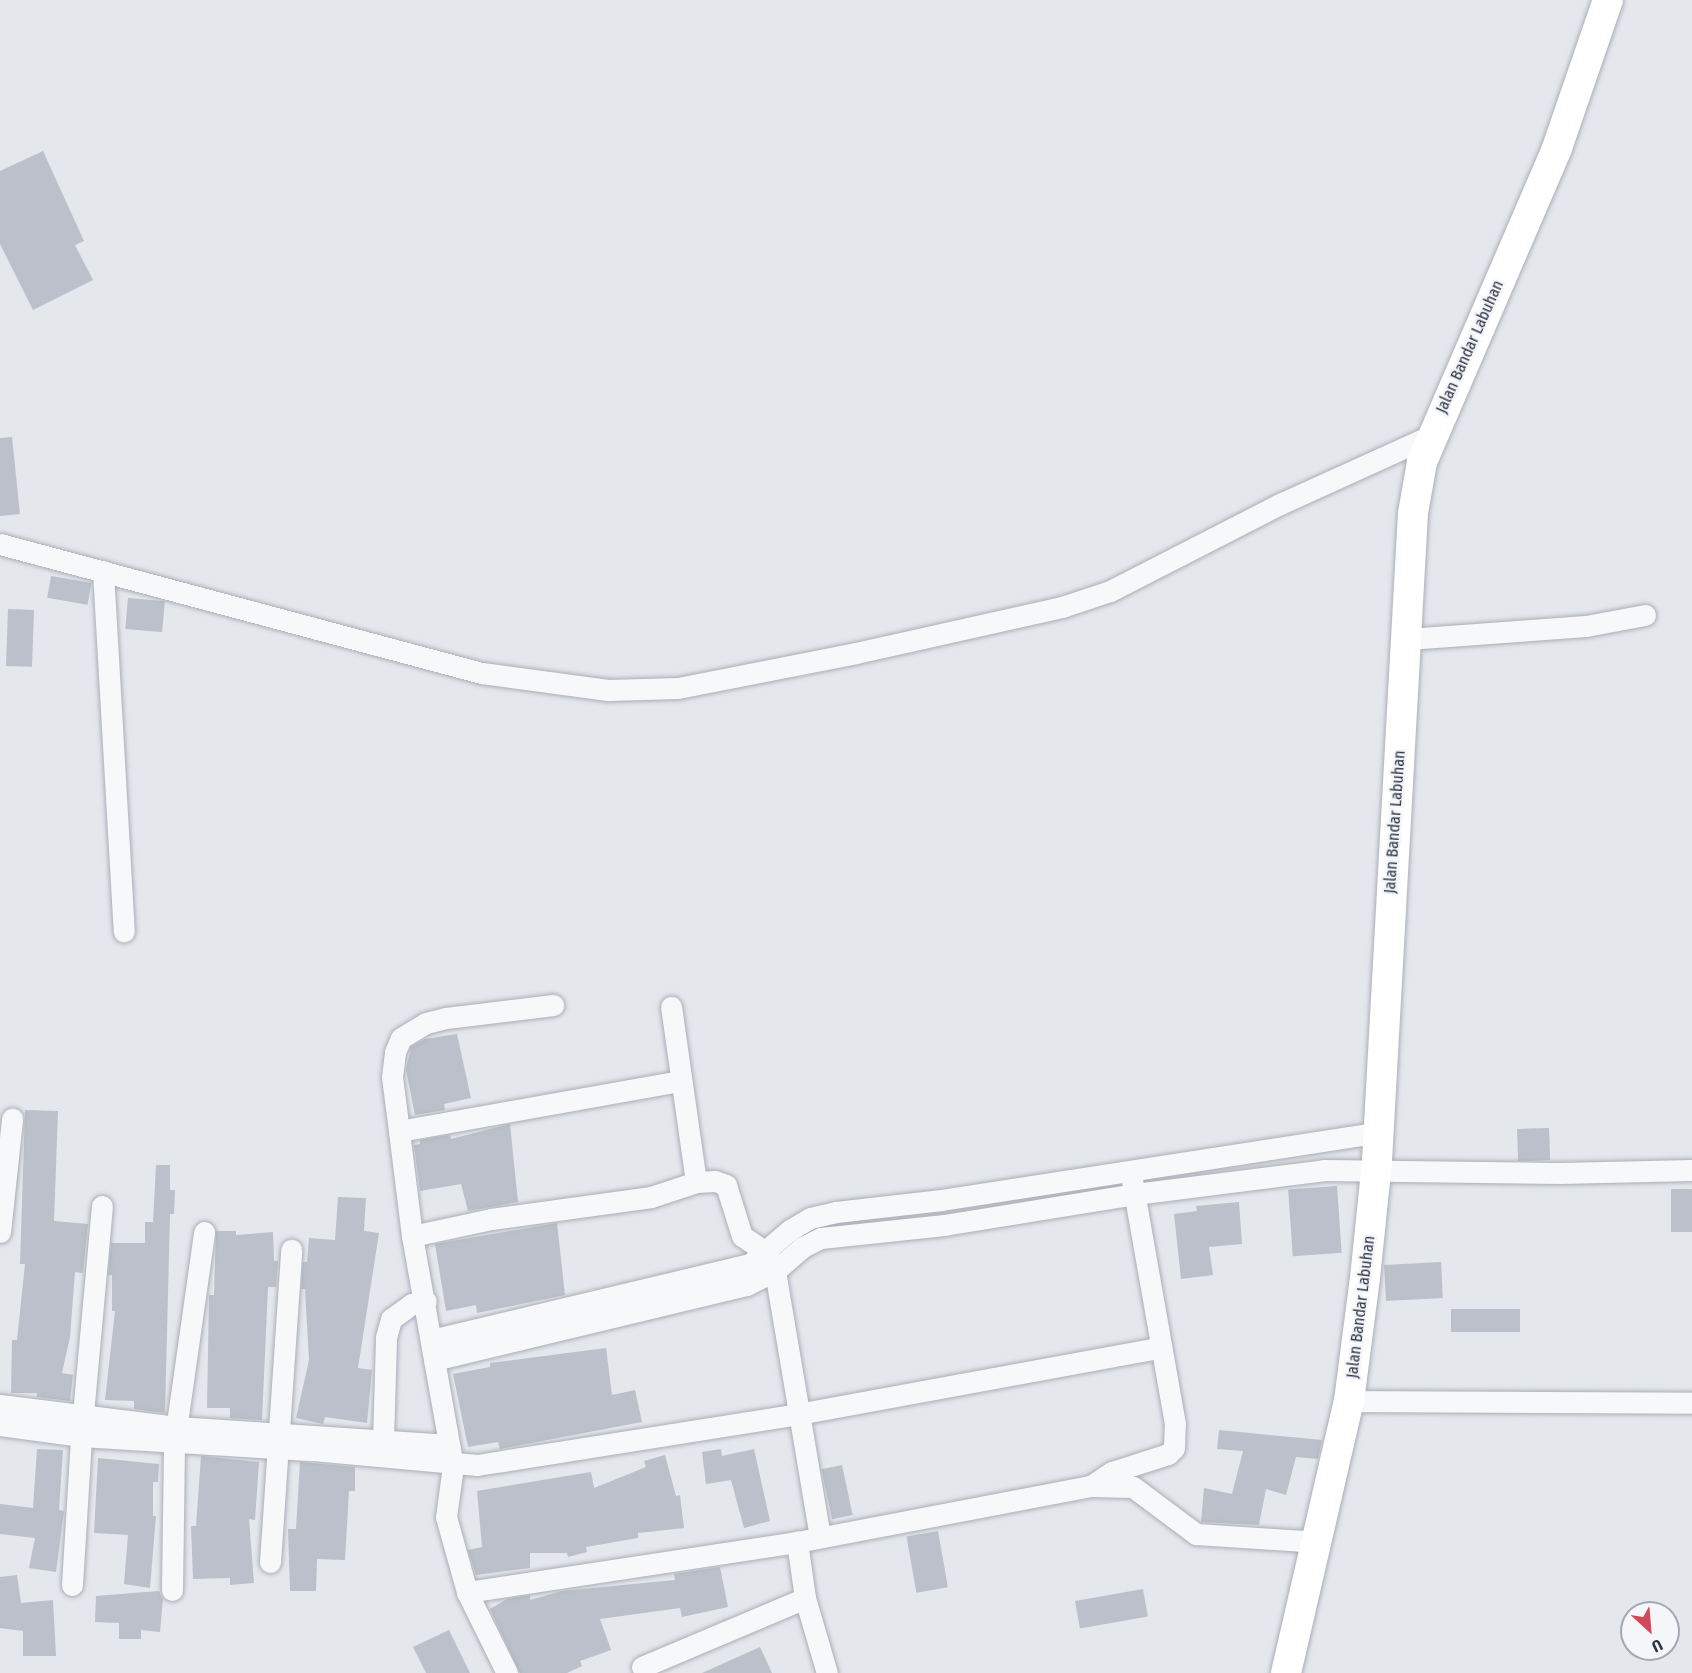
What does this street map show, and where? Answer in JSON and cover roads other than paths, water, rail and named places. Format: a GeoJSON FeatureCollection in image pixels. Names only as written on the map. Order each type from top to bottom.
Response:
{"type":"FeatureCollection","features":[{"type":"Feature","properties":{"kind":"main road","name":"Jalan Bandar Labuhan"},"geometry":{"type":"LineString","coordinates":[[1286,1673],[1319,1542],[1349,1401],[1376,1170],[1408,639],[1413,513],[1430,435],[1557,148],[1608,0]]}},
{"type":"Feature","properties":{"kind":"street"},"geometry":{"type":"LineString","coordinates":[[0,544],[482,673],[608,690],[678,688],[856,653],[1062,606],[1110,591],[1280,504],[1430,435]]}},
{"type":"Feature","properties":{"kind":"street"},"geometry":{"type":"LineString","coordinates":[[103,571],[124,931]]}},
{"type":"Feature","properties":{"kind":"street"},"geometry":{"type":"LineString","coordinates":[[1408,639],[1586,626],[1645,615]]}},
{"type":"Feature","properties":{"kind":"street"},"geometry":{"type":"LineString","coordinates":[[507,1673],[466,1592],[446,1517],[453,1466],[426,1301],[412,1236],[392,1077],[395,1052],[401,1038],[426,1023],[446,1018],[553,1005]]}},
{"type":"Feature","properties":{"kind":"street"},"geometry":{"type":"LineString","coordinates":[[671,1007],[696,1182]]}},
{"type":"Feature","properties":{"kind":"street"},"geometry":{"type":"LineString","coordinates":[[399,1131],[681,1081]]}},
{"type":"Feature","properties":{"kind":"street"},"geometry":{"type":"LineString","coordinates":[[0,1232],[4,1154],[12,1119]]}},
{"type":"Feature","properties":{"kind":"street"},"geometry":{"type":"LineString","coordinates":[[770,1262],[790,1230],[810,1218],[836,1212],[941,1200],[1378,1132]]}},
{"type":"Feature","properties":{"kind":"street"},"geometry":{"type":"LineString","coordinates":[[1258,1152],[1260,1178]]}},
{"type":"Feature","properties":{"kind":"street"},"geometry":{"type":"LineString","coordinates":[[1090,1486],[1112,1472],[1168,1454],[1174,1448],[1175,1424],[1159,1348],[1130,1169]]}},
{"type":"Feature","properties":{"kind":"street"},"geometry":{"type":"LineString","coordinates":[[433,1350],[744,1276],[821,1239],[944,1225],[1135,1194],[1324,1170],[1560,1173],[1692,1170]]}},
{"type":"Feature","properties":{"kind":"street"},"geometry":{"type":"LineString","coordinates":[[412,1236],[491,1219],[651,1197],[696,1182],[715,1181],[726,1185],[742,1236],[770,1262],[820,1537]]}},
{"type":"Feature","properties":{"kind":"street"},"geometry":{"type":"LineString","coordinates":[[72,1585],[82,1426],[102,1206]]}},
{"type":"Feature","properties":{"kind":"street"},"geometry":{"type":"LineString","coordinates":[[172,1590],[176,1435],[204,1232]]}},
{"type":"Feature","properties":{"kind":"street"},"geometry":{"type":"LineString","coordinates":[[270,1562],[291,1250]]}},
{"type":"Feature","properties":{"kind":"street"},"geometry":{"type":"LineString","coordinates":[[382,1440],[386,1337],[391,1319],[412,1304],[426,1301]]}},
{"type":"Feature","properties":{"kind":"street"},"geometry":{"type":"LineString","coordinates":[[279,1440],[453,1466],[507,1462],[798,1414],[1159,1348]]}},
{"type":"Feature","properties":{"kind":"street"},"geometry":{"type":"LineString","coordinates":[[1349,1401],[1692,1403]]}},
{"type":"Feature","properties":{"kind":"street"},"geometry":{"type":"LineString","coordinates":[[0,1405],[82,1426]]}},
{"type":"Feature","properties":{"kind":"street"},"geometry":{"type":"LineString","coordinates":[[0,1425],[82,1426],[176,1435],[279,1440],[382,1440],[449,1444]]}},
{"type":"Feature","properties":{"kind":"street"},"geometry":{"type":"LineString","coordinates":[[466,1592],[797,1542],[1090,1486],[1133,1487],[1196,1534],[1319,1542]]}},
{"type":"Feature","properties":{"kind":"street"},"geometry":{"type":"LineString","coordinates":[[797,1542],[805,1598],[827,1673]]}},
{"type":"Feature","properties":{"kind":"street"},"geometry":{"type":"LineString","coordinates":[[642,1667],[805,1598]]}}]}
